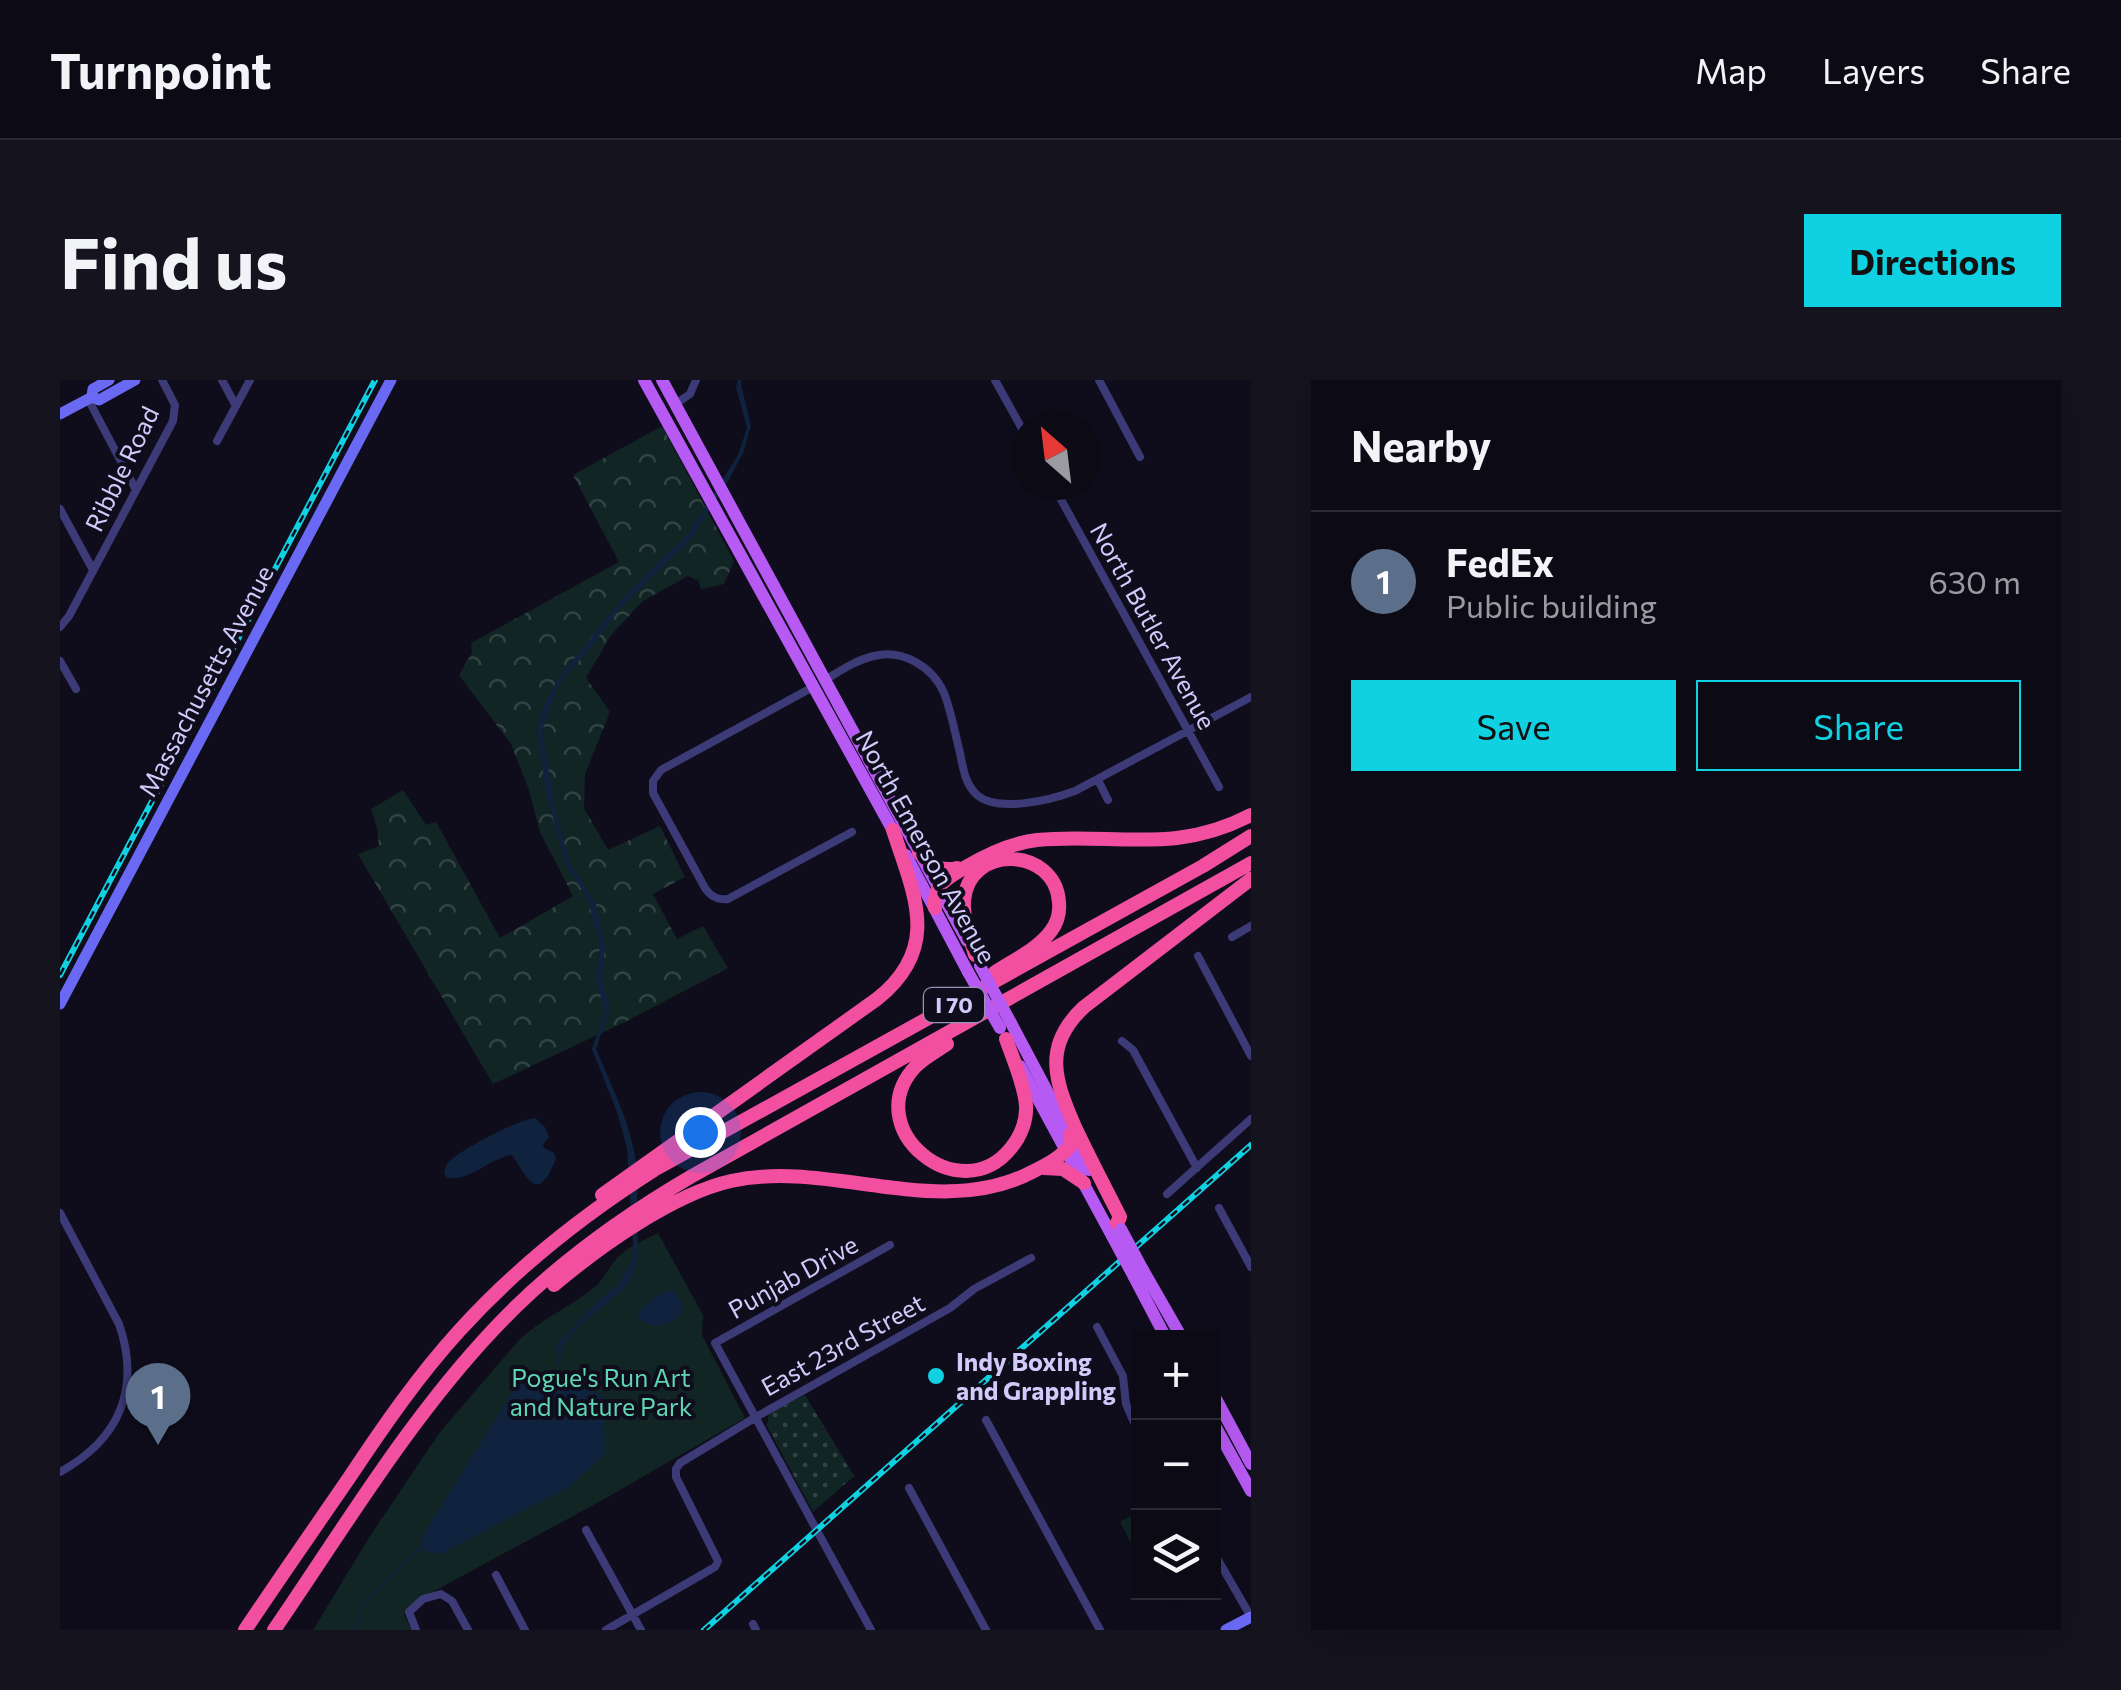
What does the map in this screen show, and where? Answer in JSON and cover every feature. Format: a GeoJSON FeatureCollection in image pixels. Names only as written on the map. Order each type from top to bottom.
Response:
{"type":"FeatureCollection","features":[{"type":"Feature","properties":{"kind":"highway"},"geometry":{"type":"LineString","coordinates":[[935,908],[935,894],[943,881],[1004,848],[1034,840],[1175,838],[1223,828],[1251,814]]}},
{"type":"Feature","properties":{"kind":"highway"},"geometry":{"type":"LineString","coordinates":[[245,1630],[412,1387],[471,1318],[591,1203],[655,1163],[877,999],[902,974],[914,945],[918,912],[892,830]]}},
{"type":"Feature","properties":{"kind":"highway","name":"I 70"},"geometry":{"type":"LineString","coordinates":[[655,1163],[901,1034],[1251,836]]}},
{"type":"Feature","properties":{"kind":"highway"},"geometry":{"type":"LineString","coordinates":[[919,852],[942,870],[968,866]]}},
{"type":"Feature","properties":{"kind":"highway"},"geometry":{"type":"LineString","coordinates":[[901,1034],[1047,936],[1057,921],[1059,905],[1056,888],[1044,870],[1026,860],[1008,858],[987,864],[972,879],[965,891],[964,905],[974,964]]}},
{"type":"Feature","properties":{"kind":"highway","name":"I 70"},"geometry":{"type":"LineString","coordinates":[[274,1630],[412,1428],[466,1360],[530,1293],[616,1232],[655,1198],[1251,863]]}},
{"type":"Feature","properties":{"kind":"highway"},"geometry":{"type":"LineString","coordinates":[[1116,1230],[1120,1217],[1058,1087],[1055,1063],[1061,1036],[1084,1007],[1251,879]]}},
{"type":"Feature","properties":{"kind":"highway"},"geometry":{"type":"LineString","coordinates":[[1005,1030],[1026,1104],[1022,1129],[1014,1144],[998,1160],[979,1168],[954,1170],[928,1160],[912,1145],[902,1125],[899,1102],[906,1080],[924,1060],[1026,990]]}},
{"type":"Feature","properties":{"kind":"highway"},"geometry":{"type":"LineString","coordinates":[[616,1232],[704,1190],[756,1177],[803,1177],[957,1191],[999,1186],[1038,1169],[1068,1143]]}},
{"type":"Feature","properties":{"kind":"highway"},"geometry":{"type":"LineString","coordinates":[[1038,1169],[1060,1168],[1084,1183]]}},
{"type":"Feature","properties":{"kind":"main road"},"geometry":{"type":"LineString","coordinates":[[90,398],[93,389],[109,380]]}},
{"type":"Feature","properties":{"kind":"main road"},"geometry":{"type":"LineString","coordinates":[[60,414],[90,398],[99,400],[135,380]]}},
{"type":"Feature","properties":{"kind":"main road","name":"Massachusetts Avenue"},"geometry":{"type":"LineString","coordinates":[[60,1004],[391,380]]}},
{"type":"Feature","properties":{"kind":"main road","name":"North Emerson Avenue"},"geometry":{"type":"LineString","coordinates":[[644,380],[720,518],[919,852],[1005,1030],[1116,1230],[1163,1330]]}},
{"type":"Feature","properties":{"kind":"main road","name":"North Emerson Avenue"},"geometry":{"type":"LineString","coordinates":[[662,380],[729,502],[892,830],[935,908],[974,964]]}},
{"type":"Feature","properties":{"kind":"main road","name":"North Emerson Avenue"},"geometry":{"type":"LineString","coordinates":[[1068,1143],[1084,1183],[1116,1230]]}},
{"type":"Feature","properties":{"kind":"main road","name":"North Emerson Avenue"},"geometry":{"type":"LineString","coordinates":[[1138,1273],[1177,1330]]}},
{"type":"Feature","properties":{"kind":"main road"},"geometry":{"type":"LineString","coordinates":[[1221,1408],[1251,1464]]}},
{"type":"Feature","properties":{"kind":"main road"},"geometry":{"type":"LineString","coordinates":[[1221,1436],[1251,1490]]}},
{"type":"Feature","properties":{"kind":"main road"},"geometry":{"type":"LineString","coordinates":[[1226,1630],[1251,1617]]}},
{"type":"Feature","properties":{"kind":"street","name":"Ribble Road"},"geometry":{"type":"LineString","coordinates":[[60,627],[174,417],[174,402],[162,380]]}},
{"type":"Feature","properties":{"kind":"street"},"geometry":{"type":"LineString","coordinates":[[222,380],[236,406]]}},
{"type":"Feature","properties":{"kind":"street"},"geometry":{"type":"LineString","coordinates":[[217,441],[250,380]]}},
{"type":"Feature","properties":{"kind":"street"},"geometry":{"type":"LineString","coordinates":[[662,412],[690,394],[696,380]]}},
{"type":"Feature","properties":{"kind":"street"},"geometry":{"type":"LineString","coordinates":[[996,380],[1012,410]]}},
{"type":"Feature","properties":{"kind":"street"},"geometry":{"type":"LineString","coordinates":[[1099,380],[1140,456]]}},
{"type":"Feature","properties":{"kind":"street"},"geometry":{"type":"LineString","coordinates":[[90,398],[136,490]]}},
{"type":"Feature","properties":{"kind":"street","name":"North Butler Avenue"},"geometry":{"type":"LineString","coordinates":[[1061,500],[1220,786]]}},
{"type":"Feature","properties":{"kind":"street"},"geometry":{"type":"LineString","coordinates":[[60,510],[93,570]]}},
{"type":"Feature","properties":{"kind":"street"},"geometry":{"type":"LineString","coordinates":[[852,832],[728,899],[715,898],[705,888],[655,798],[653,781],[661,770],[858,662],[880,655],[906,658],[934,676],[945,695],[969,784],[986,800],[1001,804],[1068,794],[1251,697]]}},
{"type":"Feature","properties":{"kind":"street"},"geometry":{"type":"LineString","coordinates":[[60,662],[76,689]]}},
{"type":"Feature","properties":{"kind":"street"},"geometry":{"type":"LineString","coordinates":[[1098,780],[1108,800]]}},
{"type":"Feature","properties":{"kind":"street"},"geometry":{"type":"LineString","coordinates":[[1232,937],[1251,926]]}},
{"type":"Feature","properties":{"kind":"street"},"geometry":{"type":"LineString","coordinates":[[1198,956],[1251,1056]]}},
{"type":"Feature","properties":{"kind":"street"},"geometry":{"type":"LineString","coordinates":[[1122,1041],[1134,1050],[1196,1168]]}},
{"type":"Feature","properties":{"kind":"street"},"geometry":{"type":"LineString","coordinates":[[1167,1194],[1251,1120]]}},
{"type":"Feature","properties":{"kind":"street"},"geometry":{"type":"LineString","coordinates":[[1220,1208],[1251,1266]]}},
{"type":"Feature","properties":{"kind":"street"},"geometry":{"type":"LineString","coordinates":[[60,1212],[109,1304],[126,1342],[128,1364],[127,1388],[115,1424],[99,1445],[60,1472]]}},
{"type":"Feature","properties":{"kind":"street","name":"Punjab Drive"},"geometry":{"type":"LineString","coordinates":[[756,1417],[716,1343],[890,1245]]}},
{"type":"Feature","properties":{"kind":"street","name":"East 23rd Street"},"geometry":{"type":"LineString","coordinates":[[633,1616],[718,1561],[676,1477],[676,1469],[688,1458],[1031,1258]]}},
{"type":"Feature","properties":{"kind":"street"},"geometry":{"type":"LineString","coordinates":[[1097,1327],[1122,1376],[1133,1420]]}},
{"type":"Feature","properties":{"kind":"street"},"geometry":{"type":"LineString","coordinates":[[756,1417],[871,1630]]}},
{"type":"Feature","properties":{"kind":"street"},"geometry":{"type":"LineString","coordinates":[[986,1420],[1100,1630]]}},
{"type":"Feature","properties":{"kind":"street"},"geometry":{"type":"LineString","coordinates":[[909,1488],[986,1630]]}},
{"type":"Feature","properties":{"kind":"street"},"geometry":{"type":"LineString","coordinates":[[586,1530],[641,1630]]}},
{"type":"Feature","properties":{"kind":"street"},"geometry":{"type":"LineString","coordinates":[[1221,1566],[1251,1617]]}},
{"type":"Feature","properties":{"kind":"street"},"geometry":{"type":"LineString","coordinates":[[496,1576],[525,1630]]}},
{"type":"Feature","properties":{"kind":"street"},"geometry":{"type":"LineString","coordinates":[[414,1627],[409,1612],[423,1598],[441,1594],[452,1602],[468,1630]]}},
{"type":"Feature","properties":{"kind":"street"},"geometry":{"type":"LineString","coordinates":[[606,1630],[633,1616]]}},
{"type":"Feature","properties":{"kind":"green space"},"geometry":{"type":"Polygon","coordinates":[[[662,426],[734,561],[724,584],[701,589],[699,581],[688,576],[643,601],[611,635],[586,678],[610,712],[585,774],[584,808],[608,850],[660,826],[685,877],[653,894],[677,939],[703,926],[728,968],[493,1084],[358,854],[379,846],[371,809],[403,790],[426,825],[436,822],[500,938],[573,896],[540,832],[511,744],[459,675],[472,653],[471,643],[619,562],[573,475],[662,426]]]}},
{"type":"Feature","properties":{"kind":"green space","name":"Pogue's Run Art and Nature Park"},"geometry":{"type":"Polygon","coordinates":[[[658,1233],[703,1315],[702,1335],[745,1418],[427,1595],[404,1615],[412,1630],[313,1630],[440,1432],[519,1340],[598,1284],[626,1250],[658,1233]]]}},
{"type":"Feature","properties":{"kind":"green space"},"geometry":{"type":"Polygon","coordinates":[[[805,1395],[854,1476],[813,1512],[767,1426],[769,1413],[805,1395]]]}},
{"type":"Feature","properties":{"kind":"green space"},"geometry":{"type":"Polygon","coordinates":[[[1131,1516],[1131,1543],[1120,1522],[1131,1516]]]}},
{"type":"Feature","properties":{"kind":"water"},"geometry":{"type":"Polygon","coordinates":[[[738,380],[742,380],[751,426],[729,480],[689,541],[619,609],[566,675],[557,688],[542,731],[569,861],[596,905],[605,946],[602,980],[610,1008],[596,1049],[627,1125],[637,1177],[638,1246],[634,1271],[617,1295],[580,1324],[561,1352],[556,1351],[558,1343],[617,1286],[634,1258],[627,1148],[592,1049],[605,1010],[596,981],[600,945],[588,900],[565,863],[546,791],[537,728],[557,680],[622,599],[688,534],[738,455],[747,428],[736,387],[738,380]]]}},
{"type":"Feature","properties":{"kind":"water"},"geometry":{"type":"Polygon","coordinates":[[[535,1118],[549,1137],[544,1148],[554,1153],[556,1159],[540,1184],[527,1178],[512,1155],[463,1177],[446,1177],[447,1165],[460,1153],[505,1128],[535,1118]]]}},
{"type":"Feature","properties":{"kind":"water"},"geometry":{"type":"Polygon","coordinates":[[[676,1292],[682,1305],[677,1318],[653,1326],[637,1316],[651,1300],[676,1292]]]}},
{"type":"Feature","properties":{"kind":"water"},"geometry":{"type":"Polygon","coordinates":[[[523,1375],[602,1395],[605,1454],[569,1487],[440,1554],[425,1552],[423,1547],[364,1604],[354,1630],[363,1603],[423,1544],[422,1537],[523,1375]]]}},
{"type":"Feature","properties":{"kind":"waterway"},"geometry":{"type":"LineString","coordinates":[[559,1363],[560,1349]]}},
{"type":"Feature","properties":{"kind":"railway"},"geometry":{"type":"LineString","coordinates":[[60,975],[375,380]]}},
{"type":"Feature","properties":{"kind":"railway"},"geometry":{"type":"LineString","coordinates":[[704,1630],[1251,1145]]}},
{"type":"Feature","properties":{"kind":"place","name":"Indy Boxing and Grappling"},"geometry":{"type":"Point","coordinates":[936,1376]}},
{"type":"Feature","properties":{"kind":"place","name":"FedEx"},"geometry":{"type":"Point","coordinates":[158,1445]}}]}
